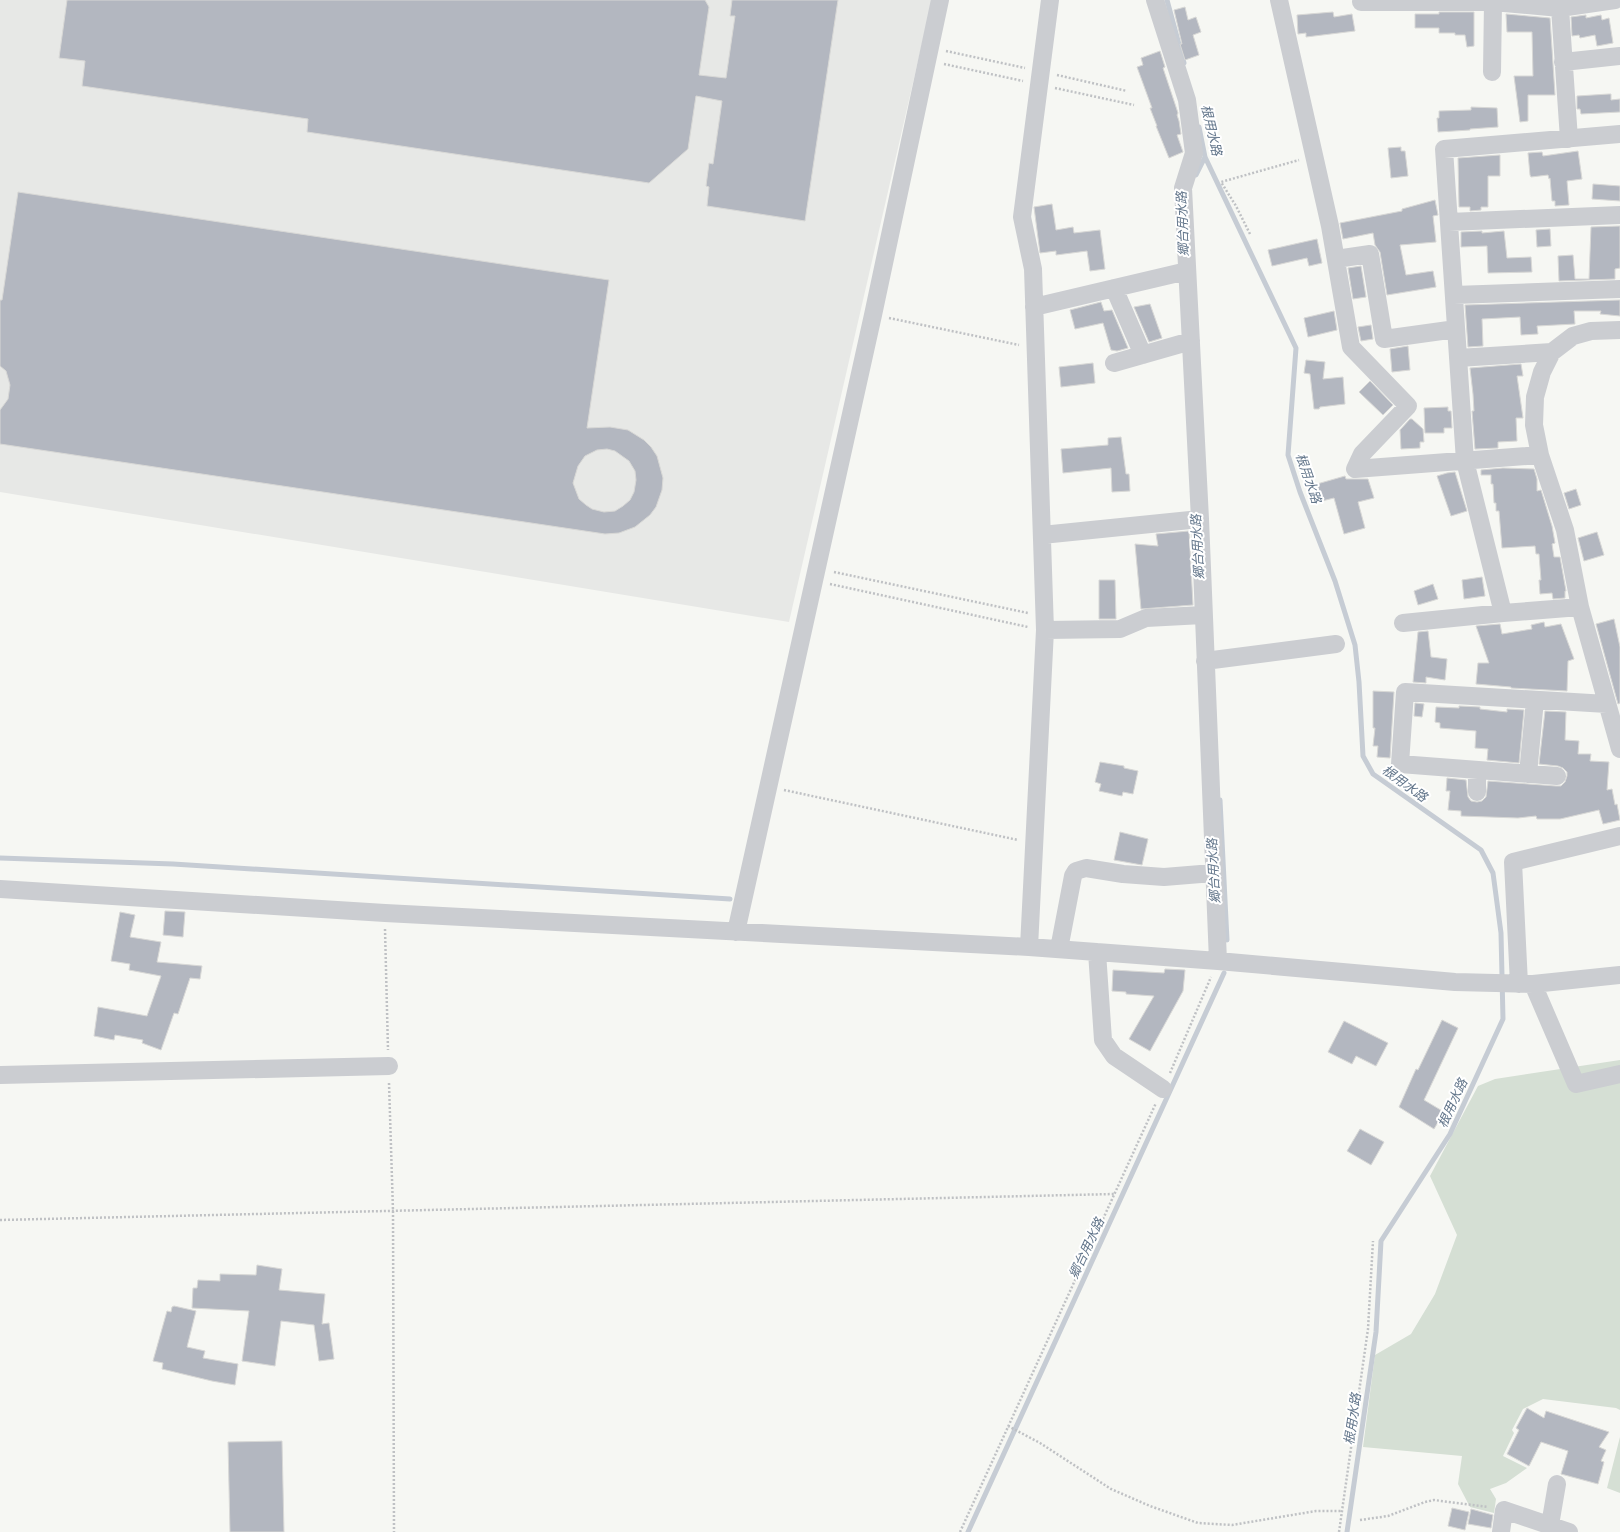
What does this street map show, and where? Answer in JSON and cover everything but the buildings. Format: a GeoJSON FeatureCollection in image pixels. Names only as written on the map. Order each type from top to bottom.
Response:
{"type":"FeatureCollection","features":[{"type":"Feature","properties":{"kind":"street"},"geometry":{"type":"LineString","coordinates":[[736,932],[873,315],[940,0]]}},
{"type":"Feature","properties":{"kind":"street"},"geometry":{"type":"LineString","coordinates":[[1029,947],[1045,623],[1033,269],[1022,217],[1050,0]]}},
{"type":"Feature","properties":{"kind":"street"},"geometry":{"type":"LineString","coordinates":[[1155,0],[1187,100],[1194,153],[1183,188],[1200,519],[1203,615],[1211,661],[1214,873],[1218,961]]}},
{"type":"Feature","properties":{"kind":"street"},"geometry":{"type":"LineString","coordinates":[[1279,0],[1336,259],[1351,347],[1408,406],[1362,454],[1355,469],[1540,455]]}},
{"type":"Feature","properties":{"kind":"street"},"geometry":{"type":"LineString","coordinates":[[1361,2],[1538,3],[1560,8],[1615,0]]}},
{"type":"Feature","properties":{"kind":"street"},"geometry":{"type":"LineString","coordinates":[[1492,72],[1493,2]]}},
{"type":"Feature","properties":{"kind":"street"},"geometry":{"type":"LineString","coordinates":[[1560,8],[1569,139]]}},
{"type":"Feature","properties":{"kind":"street"},"geometry":{"type":"LineString","coordinates":[[1563,62],[1620,56]]}},
{"type":"Feature","properties":{"kind":"street"},"geometry":{"type":"LineString","coordinates":[[1503,614],[1465,460],[1444,149],[1620,134]]}},
{"type":"Feature","properties":{"kind":"street"},"geometry":{"type":"LineString","coordinates":[[1449,222],[1620,215]]}},
{"type":"Feature","properties":{"kind":"street"},"geometry":{"type":"LineString","coordinates":[[1336,259],[1370,254],[1384,339],[1456,329]]}},
{"type":"Feature","properties":{"kind":"street"},"geometry":{"type":"LineString","coordinates":[[1034,307],[1187,271]]}},
{"type":"Feature","properties":{"kind":"street"},"geometry":{"type":"LineString","coordinates":[[1114,288],[1142,355]]}},
{"type":"Feature","properties":{"kind":"street"},"geometry":{"type":"LineString","coordinates":[[1454,295],[1620,289]]}},
{"type":"Feature","properties":{"kind":"street"},"geometry":{"type":"LineString","coordinates":[[1620,330],[1591,331],[1573,336],[1552,352],[1542,372],[1535,397],[1534,425],[1540,455],[1565,530],[1580,607],[1620,749]]}},
{"type":"Feature","properties":{"kind":"street"},"geometry":{"type":"LineString","coordinates":[[1114,363],[1191,341]]}},
{"type":"Feature","properties":{"kind":"street"},"geometry":{"type":"LineString","coordinates":[[1458,358],[1552,352]]}},
{"type":"Feature","properties":{"kind":"street"},"geometry":{"type":"LineString","coordinates":[[1042,535],[1200,519]]}},
{"type":"Feature","properties":{"kind":"street"},"geometry":{"type":"LineString","coordinates":[[1403,624],[1580,607]]}},
{"type":"Feature","properties":{"kind":"street"},"geometry":{"type":"LineString","coordinates":[[1045,623],[1120,629],[1146,618],[1203,615]]}},
{"type":"Feature","properties":{"kind":"street"},"geometry":{"type":"LineString","coordinates":[[1211,661],[1336,644]]}},
{"type":"Feature","properties":{"kind":"street"},"geometry":{"type":"LineString","coordinates":[[1557,776],[1400,764],[1405,692],[1607,704]]}},
{"type":"Feature","properties":{"kind":"street"},"geometry":{"type":"LineString","coordinates":[[1528,774],[1535,700]]}},
{"type":"Feature","properties":{"kind":"street"},"geometry":{"type":"LineString","coordinates":[[1476,792],[1477,770]]}},
{"type":"Feature","properties":{"kind":"street"},"geometry":{"type":"LineString","coordinates":[[1620,836],[1513,862],[1522,984],[1576,1084],[1620,1074]]}},
{"type":"Feature","properties":{"kind":"street"},"geometry":{"type":"LineString","coordinates":[[1059,950],[1073,876],[1076,871],[1081,868],[1123,874],[1164,877],[1214,873]]}},
{"type":"Feature","properties":{"kind":"street"},"geometry":{"type":"LineString","coordinates":[[0,889],[385,913],[1029,947],[1489,984],[1522,984],[1620,975]]}},
{"type":"Feature","properties":{"kind":"street"},"geometry":{"type":"LineString","coordinates":[[1098,952],[1103,1040],[1114,1056],[1163,1090]]}},
{"type":"Feature","properties":{"kind":"street"},"geometry":{"type":"LineString","coordinates":[[0,1075],[389,1066]]}},
{"type":"Feature","properties":{"kind":"street"},"geometry":{"type":"LineString","coordinates":[[1550,1525],[1557,1484]]}},
{"type":"Feature","properties":{"kind":"street"},"geometry":{"type":"LineString","coordinates":[[1501,1532],[1504,1510],[1569,1532]]}},
{"type":"Feature","properties":{"kind":"path"},"geometry":{"type":"LineString","coordinates":[[1250,234],[1236,206],[1221,182],[1301,160],[1310,165],[1318,173]]}},
{"type":"Feature","properties":{"kind":"path"},"geometry":{"type":"LineString","coordinates":[[873,315],[1035,348]]}},
{"type":"Feature","properties":{"kind":"path"},"geometry":{"type":"LineString","coordinates":[[830,571],[1045,623]]}},
{"type":"Feature","properties":{"kind":"path"},"geometry":{"type":"LineString","coordinates":[[827,583],[1045,623]]}},
{"type":"Feature","properties":{"kind":"path"},"geometry":{"type":"LineString","coordinates":[[768,787],[1034,843]]}},
{"type":"Feature","properties":{"kind":"path"},"geometry":{"type":"LineString","coordinates":[[960,1532],[1163,1090],[1218,961]]}},
{"type":"Feature","properties":{"kind":"path"},"geometry":{"type":"LineString","coordinates":[[0,1220],[1114,1194]]}},
{"type":"Feature","properties":{"kind":"path"},"geometry":{"type":"LineString","coordinates":[[393,1211],[394,1532]]}},
{"type":"Feature","properties":{"kind":"path"},"geometry":{"type":"LineString","coordinates":[[1339,1532],[1368,1329],[1373,1241]]}},
{"type":"Feature","properties":{"kind":"path"},"geometry":{"type":"LineString","coordinates":[[1008,1426],[1040,1443],[1111,1489],[1150,1506],[1198,1523],[1232,1525],[1316,1512],[1342,1511]]}},
{"type":"Feature","properties":{"kind":"path"},"geometry":{"type":"LineString","coordinates":[[1360,1520],[1388,1516],[1434,1500],[1504,1510]]}},
{"type":"Feature","properties":{"kind":"shaded area"},"geometry":{"type":"Polygon","coordinates":[[[0,0],[932,0],[789,622],[0,492],[0,0]]]}},
{"type":"Feature","properties":{"kind":"shaded area"},"geometry":{"type":"Polygon","coordinates":[[[1620,1060],[1620,1410],[1616,1408],[1543,1399],[1523,1409],[1512,1430],[1514,1433],[1503,1456],[1527,1468],[1506,1483],[1490,1489],[1496,1499],[1494,1513],[1470,1507],[1458,1484],[1462,1456],[1363,1447],[1375,1355],[1411,1334],[1435,1294],[1457,1235],[1430,1176],[1478,1086],[1495,1079],[1620,1060]]]}},
{"type":"Feature","properties":{"kind":"shaded area"},"geometry":{"type":"Polygon","coordinates":[[[1620,1437],[1620,1493],[1607,1488],[1620,1437]]]}},
{"type":"Feature","properties":{"kind":"waterway","name":"根用水路"},"geometry":{"type":"LineString","coordinates":[[1167,0],[1184,63]]}},
{"type":"Feature","properties":{"kind":"waterway","name":"根用水路"},"geometry":{"type":"LineString","coordinates":[[1199,127],[1205,157],[1296,348],[1288,455],[1300,492],[1335,581],[1355,645],[1359,682],[1363,756],[1373,774],[1481,850],[1493,873],[1501,933],[1503,1019],[1450,1134],[1381,1241],[1376,1332],[1347,1532]]}},
{"type":"Feature","properties":{"kind":"waterway","name":"郷台用水路"},"geometry":{"type":"LineString","coordinates":[[1196,175],[1205,157]]}},
{"type":"Feature","properties":{"kind":"waterway","name":"郷台用水路"},"geometry":{"type":"LineString","coordinates":[[1220,800],[1227,940]]}},
{"type":"Feature","properties":{"kind":"waterway"},"geometry":{"type":"LineString","coordinates":[[0,858],[173,864],[730,899]]}},
{"type":"Feature","properties":{"kind":"waterway","name":"郷台用水路"},"geometry":{"type":"LineString","coordinates":[[968,1532],[1224,973]]}}]}
